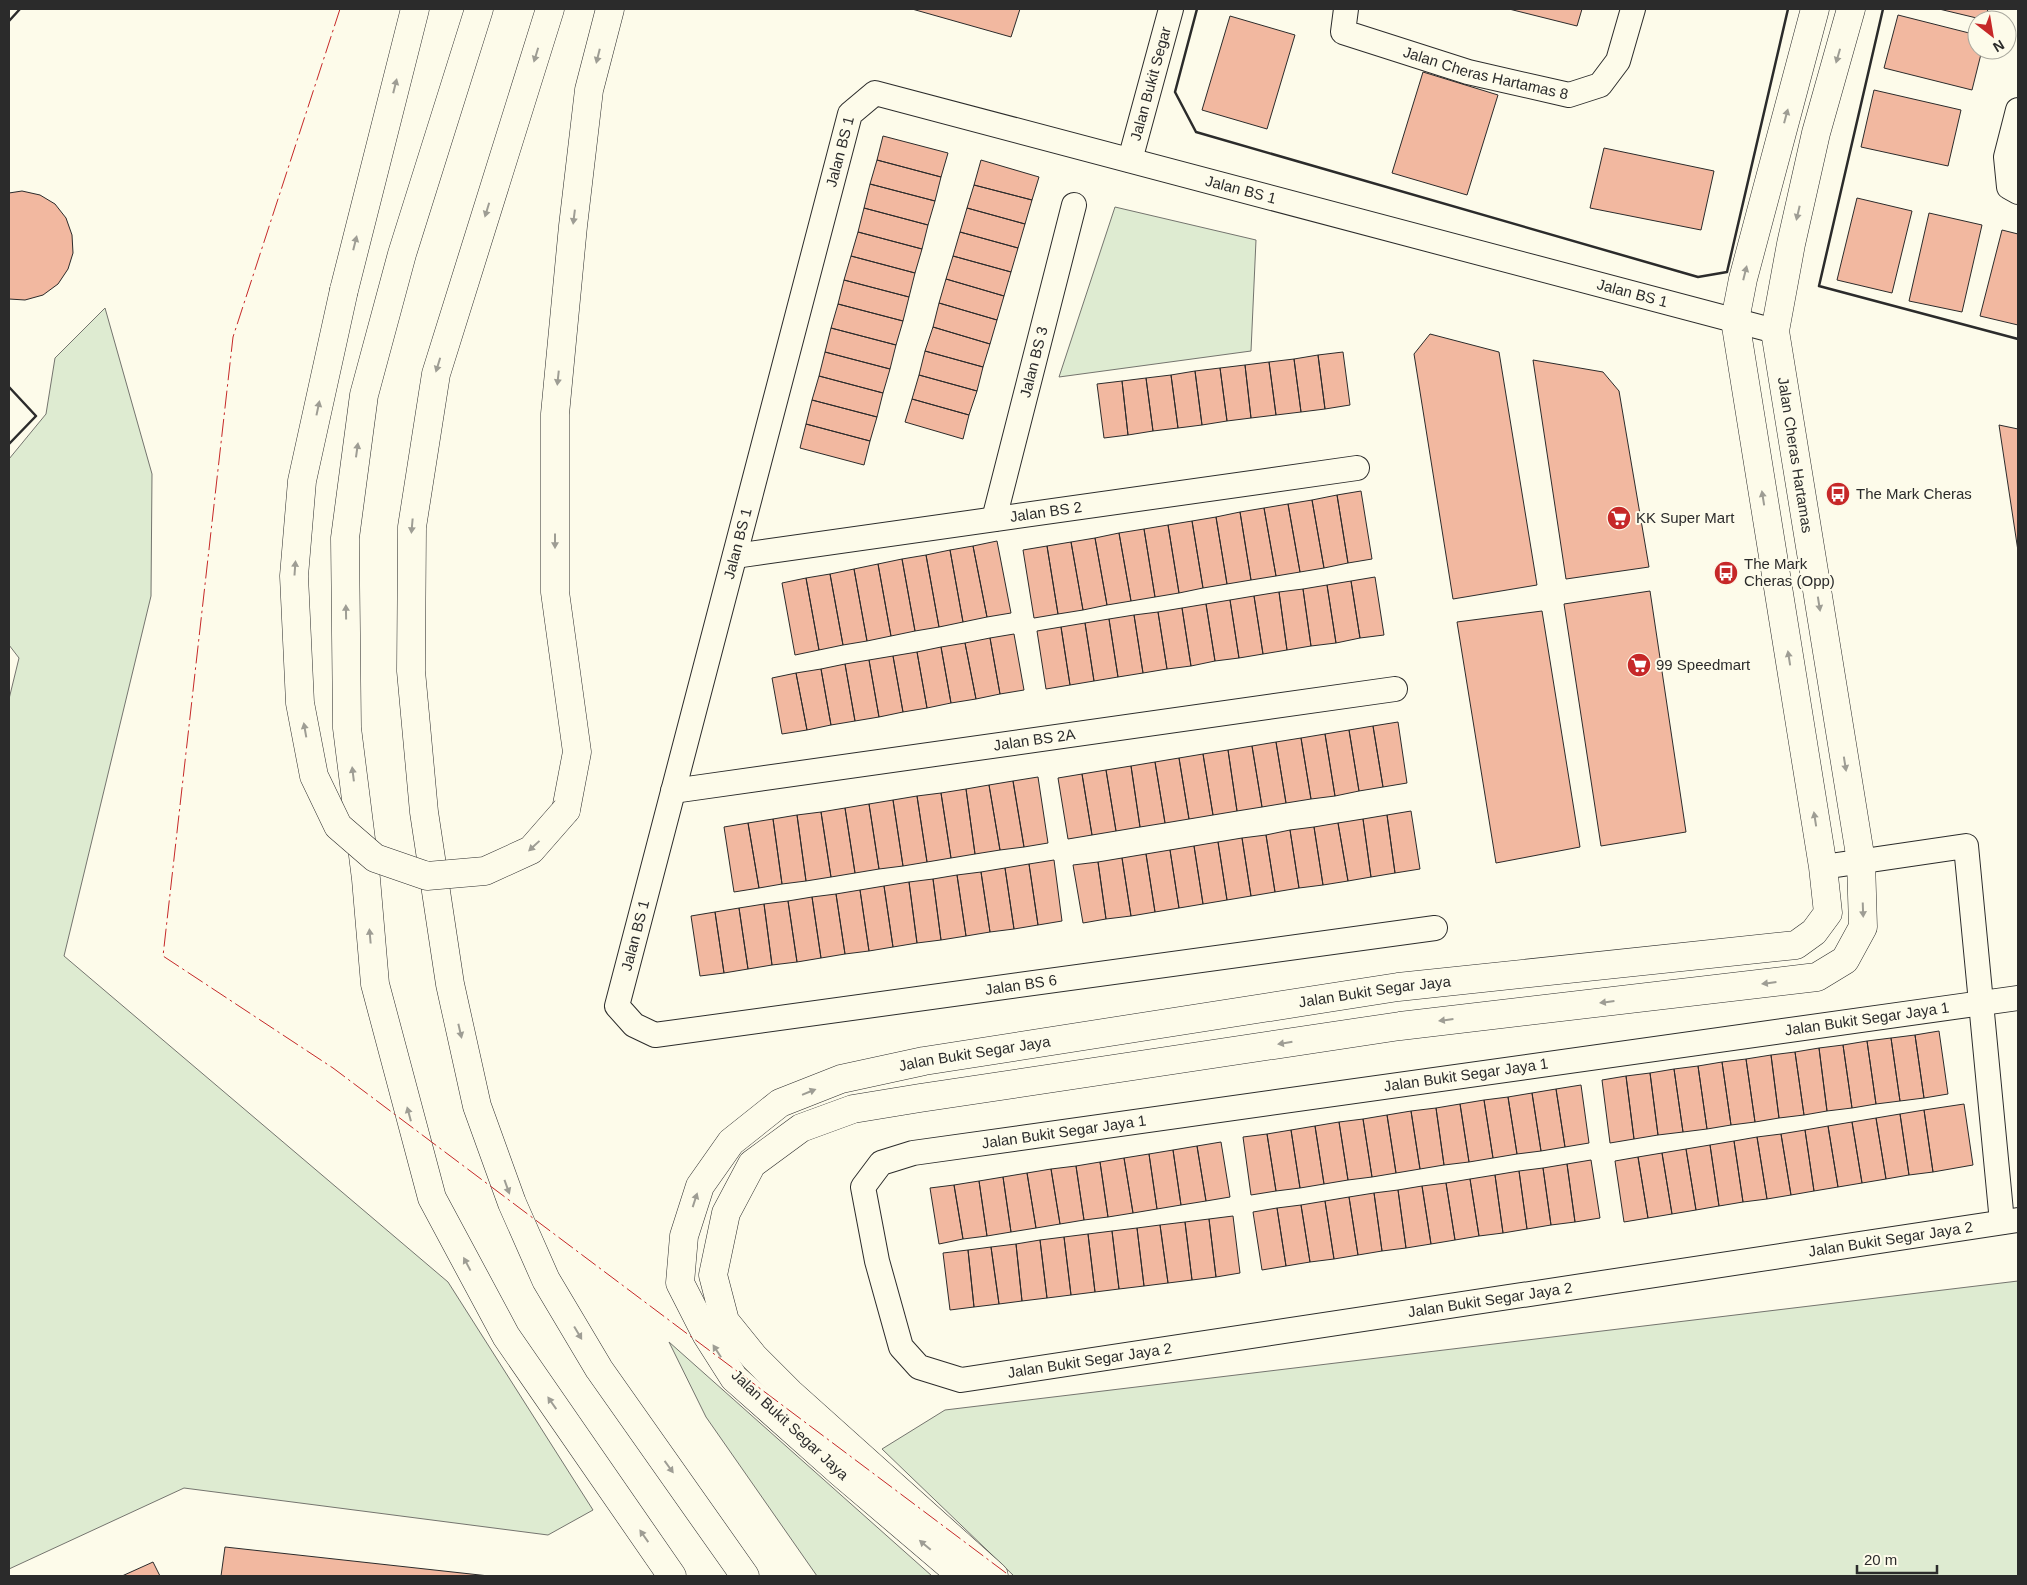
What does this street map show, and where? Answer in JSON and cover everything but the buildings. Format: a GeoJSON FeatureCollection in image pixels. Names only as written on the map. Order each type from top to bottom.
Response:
{"type":"FeatureCollection","features":[{"type":"Feature","properties":{"kind":"main road"},"geometry":{"type":"LineString","coordinates":[[415,9],[344,290],[302,481],[294,576],[300,703],[314,776],[338,826],[375,858],[426,876],[486,870],[531,850],[566,810],[577,752],[555,592],[555,414],[573,226],[590,90],[610,9]]}},
{"type":"Feature","properties":{"kind":"main road"},"geometry":{"type":"LineString","coordinates":[[479,9],[402,254],[364,395],[345,538],[347,728],[366,880],[374,984],[432,1198],[506,1336],[672,1576]]}},
{"type":"Feature","properties":{"kind":"main road"},"geometry":{"type":"LineString","coordinates":[[550,9],[436,374],[412,527],[411,671],[424,812],[450,984],[477,1106],[512,1202],[546,1280],[599,1369],[746,1576]]}},
{"type":"Feature","properties":{"kind":"main road"},"geometry":{"type":"LineString","coordinates":[[1815,9],[1743,278],[1735,320],[1823,867]]}},
{"type":"Feature","properties":{"kind":"main road","name":"Jalan Cheras Hartamas"},"geometry":{"type":"LineString","coordinates":[[1817,977],[1845,960],[1863,926],[1861,861],[1775,331],[1791,244],[1816,133],[1851,9]]}},
{"type":"Feature","properties":{"kind":"main road","name":"Jalan Bukit Segar Jaya"},"geometry":{"type":"LineString","coordinates":[[962,1576],[841,1473],[734,1378],[706,1334],[680,1283],[684,1236],[700,1186],[731,1142],[780,1104],[841,1079],[924,1061],[1408,986],[1796,945],[1814,932],[1828,913],[1823,867]]}},
{"type":"Feature","properties":{"kind":"main road","name":"Jalan Bukit Segar Jaya"},"geometry":{"type":"LineString","coordinates":[[994,1576],[790,1392],[754,1357],[725,1321],[713,1275],[726,1214],[752,1164],[801,1128],[853,1109],[910,1099],[1400,1026],[1817,977]]}},
{"type":"Feature","properties":{"kind":"street","name":"Jalan Bukit Segar"},"geometry":{"type":"LineString","coordinates":[[1130,160],[1171,9]]}},
{"type":"Feature","properties":{"kind":"street","name":"Jalan Cheras Hartamas 8"},"geometry":{"type":"LineString","coordinates":[[1346,9],[1343,32],[1468,72],[1569,95],[1600,85],[1618,61],[1633,9]]}},
{"type":"Feature","properties":{"kind":"street","name":"Jalan BS 1"},"geometry":{"type":"LineString","coordinates":[[617,1006],[850,114],[875,93],[1775,331]]}},
{"type":"Feature","properties":{"kind":"street"},"geometry":{"type":"LineString","coordinates":[[2018,110],[2006,157],[2009,187],[2018,192]]}},
{"type":"Feature","properties":{"kind":"street","name":"Jalan BS 3"},"geometry":{"type":"LineString","coordinates":[[994,519],[1074,205]]}},
{"type":"Feature","properties":{"kind":"street","name":"Jalan BS 2"},"geometry":{"type":"LineString","coordinates":[[735,556],[1357,468]]}},
{"type":"Feature","properties":{"kind":"street","name":"Jalan BS 2A"},"geometry":{"type":"LineString","coordinates":[[673,791],[1395,689]]}},
{"type":"Feature","properties":{"kind":"street"},"geometry":{"type":"LineString","coordinates":[[1823,867],[1966,846],[1981,1004],[2010,1221]]}},
{"type":"Feature","properties":{"kind":"street","name":"Jalan BS 6"},"geometry":{"type":"LineString","coordinates":[[617,1006],[634,1025],[655,1035],[1435,928]]}},
{"type":"Feature","properties":{"kind":"street","name":"Jalan Bukit Segar Jaya 1"},"geometry":{"type":"LineString","coordinates":[[961,1380],[919,1367],[901,1347],[876,1260],[863,1187],[881,1163],[913,1153],[2018,998]]}},
{"type":"Feature","properties":{"kind":"street","name":"Jalan Bukit Segar Jaya 2"},"geometry":{"type":"LineString","coordinates":[[961,1380],[2010,1221]]}},
{"type":"Feature","properties":{"kind":"green space"},"geometry":{"type":"Polygon","coordinates":[[[1115,207],[1256,240],[1251,351],[1059,377],[1115,207]]]}},
{"type":"Feature","properties":{"kind":"green space"},"geometry":{"type":"Polygon","coordinates":[[[105,308],[152,474],[151,596],[64,956],[448,1282],[593,1510],[548,1535],[184,1488],[9,1569],[9,699],[19,658],[9,645],[9,459],[46,414],[55,358],[105,308]]]}},
{"type":"Feature","properties":{"kind":"green space"},"geometry":{"type":"Polygon","coordinates":[[[2018,1281],[2018,1576],[1014,1576],[882,1449],[945,1410],[2018,1281]]]}},
{"type":"Feature","properties":{"kind":"green space"},"geometry":{"type":"Polygon","coordinates":[[[669,1342],[932,1576],[817,1576],[706,1417],[669,1342]]]}},
{"type":"Feature","properties":{"kind":"wall"},"geometry":{"type":"LineString","coordinates":[[9,21],[20,9]]}},
{"type":"Feature","properties":{"kind":"wall"},"geometry":{"type":"LineString","coordinates":[[1197,9],[1175,92],[1196,132],[1698,277],[1727,272],[1788,9]]}},
{"type":"Feature","properties":{"kind":"wall"},"geometry":{"type":"LineString","coordinates":[[1883,9],[1819,286],[2018,339]]}},
{"type":"Feature","properties":{"kind":"wall"},"geometry":{"type":"LineString","coordinates":[[9,387],[36,416],[9,444]]}},
{"type":"Feature","properties":{"kind":"power"},"geometry":{"type":"LineString","coordinates":[[340,9],[233,337],[163,956],[333,1068],[1010,1576]]}},
{"type":"Feature","properties":{"kind":"place","name":"The Mark Cheras"},"geometry":{"type":"Point","coordinates":[1838,494]}},
{"type":"Feature","properties":{"kind":"place","name":"KK Super Mart"},"geometry":{"type":"Point","coordinates":[1619,518]}},
{"type":"Feature","properties":{"kind":"place","name":"The Mark Cheras (Opp)"},"geometry":{"type":"Point","coordinates":[1726,573]}},
{"type":"Feature","properties":{"kind":"place","name":"99 Speedmart"},"geometry":{"type":"Point","coordinates":[1639,665]}}]}
